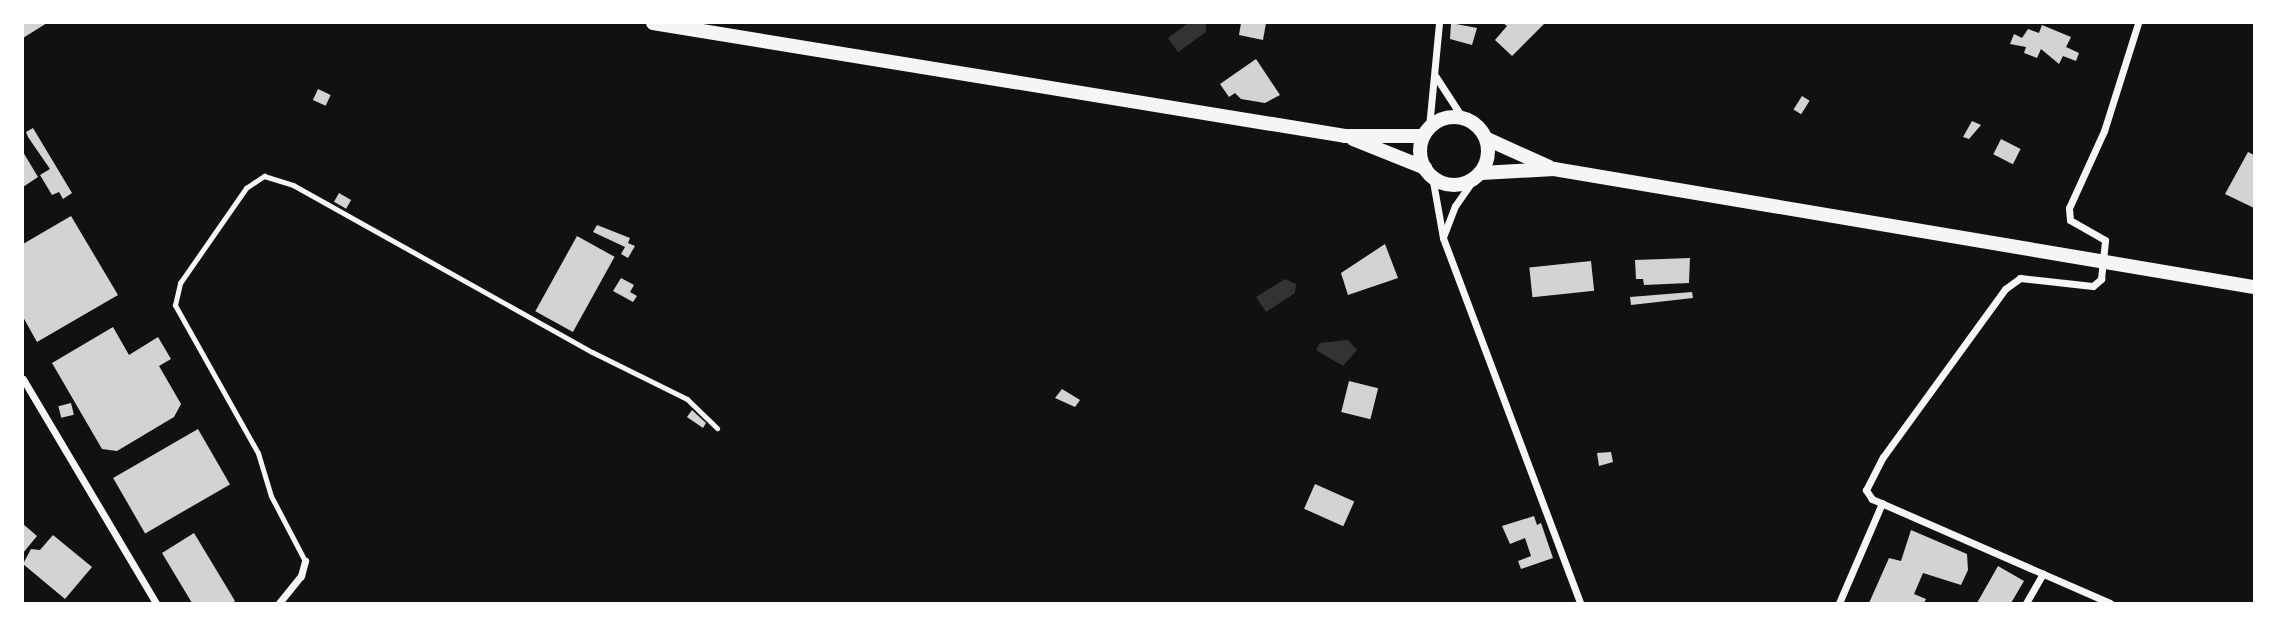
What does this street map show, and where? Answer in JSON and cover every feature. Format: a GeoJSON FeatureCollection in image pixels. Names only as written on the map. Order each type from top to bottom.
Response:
{"type":"FeatureCollection","features":[{"type":"Feature","properties":{"kind":"main road"},"geometry":{"type":"LineString","coordinates":[[653,23],[1345,135],[1426,131],[1450,116],[1462,117],[1482,129],[1487,139],[1487,162],[1477,176]]}},
{"type":"Feature","properties":{"kind":"main road"},"geometry":{"type":"LineString","coordinates":[[1426,131],[1420,147],[1428,172]]}},
{"type":"Feature","properties":{"kind":"main road"},"geometry":{"type":"LineString","coordinates":[[1345,135],[1452,185],[1477,176],[1554,169]]}},
{"type":"Feature","properties":{"kind":"main road"},"geometry":{"type":"LineString","coordinates":[[1487,139],[1554,169],[2104,264],[2254,287]]}},
{"type":"Feature","properties":{"kind":"street"},"geometry":{"type":"LineString","coordinates":[[1426,131],[1435,76],[1439,23]]}},
{"type":"Feature","properties":{"kind":"street"},"geometry":{"type":"LineString","coordinates":[[2109,603],[1881,503],[1866,490],[1870,477],[2005,289],[2020,278],[2093,286],[2101,279],[2105,240],[2070,220],[2068,208],[2104,131],[2138,23]]}},
{"type":"Feature","properties":{"kind":"street"},"geometry":{"type":"LineString","coordinates":[[1435,76],[1462,117]]}},
{"type":"Feature","properties":{"kind":"street"},"geometry":{"type":"LineString","coordinates":[[1428,172],[1443,238],[1580,603]]}},
{"type":"Feature","properties":{"kind":"street"},"geometry":{"type":"LineString","coordinates":[[1443,238],[1455,206],[1477,176]]}},
{"type":"Feature","properties":{"kind":"street"},"geometry":{"type":"LineString","coordinates":[[23,379],[156,603]]}},
{"type":"Feature","properties":{"kind":"street"},"geometry":{"type":"LineString","coordinates":[[1839,603],[1881,503]]}},
{"type":"Feature","properties":{"kind":"street"},"geometry":{"type":"LineString","coordinates":[[279,603],[301,576],[305,561]]}},
{"type":"Feature","properties":{"kind":"street"},"geometry":{"type":"LineString","coordinates":[[2026,603],[2043,573]]}},
{"type":"Feature","properties":{"kind":"lane"},"geometry":{"type":"LineString","coordinates":[[305,561],[271,496],[258,453],[176,305],[180,283],[246,188],[264,176],[293,185],[592,352],[687,399],[717,428]]}},
{"type":"Feature","properties":{"kind":"shaded area"},"geometry":{"type":"Polygon","coordinates":[[[1188,23],[1206,23],[1206,32],[1178,52],[1168,38],[1188,23]]]}},
{"type":"Feature","properties":{"kind":"shaded area"},"geometry":{"type":"Polygon","coordinates":[[[1285,279],[1296,284],[1295,293],[1266,312],[1256,297],[1285,279]]]}},
{"type":"Feature","properties":{"kind":"shaded area"},"geometry":{"type":"Polygon","coordinates":[[[1348,340],[1357,350],[1343,366],[1316,350],[1320,343],[1348,340]]]}},
{"type":"Feature","properties":{"kind":"building"},"geometry":{"type":"Polygon","coordinates":[[[23,23],[47,23],[23,38],[23,23]]]}},
{"type":"Feature","properties":{"kind":"building"},"geometry":{"type":"Polygon","coordinates":[[[1241,23],[1266,23],[1263,40],[1239,35],[1241,23]]]}},
{"type":"Feature","properties":{"kind":"building"},"geometry":{"type":"Polygon","coordinates":[[[1451,23],[1477,28],[1472,45],[1450,39],[1451,23]]]}},
{"type":"Feature","properties":{"kind":"building"},"geometry":{"type":"Polygon","coordinates":[[[1503,23],[1545,23],[1512,56],[1495,40],[1507,26],[1503,23]]]}},
{"type":"Feature","properties":{"kind":"building"},"geometry":{"type":"Polygon","coordinates":[[[2042,25],[2071,37],[2066,47],[2079,53],[2076,61],[2063,56],[2059,64],[2041,49],[2037,58],[2024,53],[2026,47],[2010,44],[2014,34],[2022,38],[2028,29],[2039,33],[2042,25]]]}},
{"type":"Feature","properties":{"kind":"building"},"geometry":{"type":"Polygon","coordinates":[[[1256,59],[1280,95],[1265,103],[1241,99],[1235,93],[1229,97],[1220,84],[1256,59]]]}},
{"type":"Feature","properties":{"kind":"building"},"geometry":{"type":"Polygon","coordinates":[[[318,89],[331,95],[326,106],[313,100],[318,89]]]}},
{"type":"Feature","properties":{"kind":"building"},"geometry":{"type":"Polygon","coordinates":[[[1802,96],[1810,101],[1801,114],[1794,110],[1802,96]]]}},
{"type":"Feature","properties":{"kind":"building"},"geometry":{"type":"Polygon","coordinates":[[[1972,121],[1981,125],[1969,139],[1963,137],[1972,121]]]}},
{"type":"Feature","properties":{"kind":"building"},"geometry":{"type":"Polygon","coordinates":[[[33,128],[72,193],[63,199],[59,192],[52,195],[40,175],[50,169],[28,137],[26,132],[33,128]]]}},
{"type":"Feature","properties":{"kind":"building"},"geometry":{"type":"Polygon","coordinates":[[[2001,139],[2021,149],[2013,164],[1993,154],[2001,139]]]}},
{"type":"Feature","properties":{"kind":"building"},"geometry":{"type":"Polygon","coordinates":[[[23,152],[38,177],[23,187],[23,152]]]}},
{"type":"Feature","properties":{"kind":"building"},"geometry":{"type":"Polygon","coordinates":[[[2248,152],[2254,155],[2254,208],[2225,194],[2248,152]]]}},
{"type":"Feature","properties":{"kind":"building"},"geometry":{"type":"Polygon","coordinates":[[[339,193],[351,200],[346,209],[334,202],[339,193]]]}},
{"type":"Feature","properties":{"kind":"building"},"geometry":{"type":"Polygon","coordinates":[[[71,216],[118,295],[37,342],[23,317],[23,244],[71,216]]]}},
{"type":"Feature","properties":{"kind":"building"},"geometry":{"type":"Polygon","coordinates":[[[597,225],[630,238],[628,243],[635,246],[628,258],[621,254],[625,247],[593,232],[597,225]]]}},
{"type":"Feature","properties":{"kind":"building"},"geometry":{"type":"Polygon","coordinates":[[[577,236],[615,257],[573,332],[535,311],[577,236]]]}},
{"type":"Feature","properties":{"kind":"building"},"geometry":{"type":"Polygon","coordinates":[[[1385,244],[1398,278],[1348,295],[1341,273],[1385,244]]]}},
{"type":"Feature","properties":{"kind":"building"},"geometry":{"type":"Polygon","coordinates":[[[1690,258],[1689,283],[1644,285],[1643,279],[1636,279],[1635,260],[1690,258]]]}},
{"type":"Feature","properties":{"kind":"building"},"geometry":{"type":"Polygon","coordinates":[[[1591,261],[1594,291],[1532,297],[1529,267],[1591,261]]]}},
{"type":"Feature","properties":{"kind":"building"},"geometry":{"type":"Polygon","coordinates":[[[621,278],[634,285],[630,292],[637,296],[633,302],[613,291],[621,278]]]}},
{"type":"Feature","properties":{"kind":"building"},"geometry":{"type":"Polygon","coordinates":[[[1692,292],[1693,298],[1631,305],[1630,297],[1692,292]]]}},
{"type":"Feature","properties":{"kind":"building"},"geometry":{"type":"Polygon","coordinates":[[[113,327],[129,355],[158,337],[171,359],[159,366],[181,404],[174,417],[117,451],[102,449],[52,363],[113,327]]]}},
{"type":"Feature","properties":{"kind":"building"},"geometry":{"type":"Polygon","coordinates":[[[1349,381],[1378,388],[1370,419],[1341,412],[1349,381]]]}},
{"type":"Feature","properties":{"kind":"building"},"geometry":{"type":"Polygon","coordinates":[[[1062,389],[1080,400],[1075,407],[1055,398],[1062,389]]]}},
{"type":"Feature","properties":{"kind":"building"},"geometry":{"type":"Polygon","coordinates":[[[71,403],[74,415],[61,418],[58,406],[71,403]]]}},
{"type":"Feature","properties":{"kind":"building"},"geometry":{"type":"Polygon","coordinates":[[[692,410],[706,423],[703,428],[687,417],[692,410]]]}},
{"type":"Feature","properties":{"kind":"building"},"geometry":{"type":"Polygon","coordinates":[[[198,429],[230,484],[145,533],[113,478],[198,429]]]}},
{"type":"Feature","properties":{"kind":"building"},"geometry":{"type":"Polygon","coordinates":[[[1611,452],[1613,462],[1599,466],[1597,453],[1611,452]]]}},
{"type":"Feature","properties":{"kind":"building"},"geometry":{"type":"Polygon","coordinates":[[[1315,484],[1354,501],[1343,526],[1304,509],[1315,484]]]}},
{"type":"Feature","properties":{"kind":"building"},"geometry":{"type":"Polygon","coordinates":[[[1534,516],[1537,525],[1541,523],[1553,558],[1521,569],[1518,561],[1531,556],[1525,538],[1510,544],[1502,526],[1534,516]]]}},
{"type":"Feature","properties":{"kind":"building"},"geometry":{"type":"Polygon","coordinates":[[[23,524],[37,536],[23,553],[23,524]]]}},
{"type":"Feature","properties":{"kind":"building"},"geometry":{"type":"Polygon","coordinates":[[[1911,530],[1967,554],[1968,570],[1961,585],[1923,573],[1914,594],[1926,599],[1924,603],[1869,603],[1889,558],[1901,561],[1911,530]]]}},
{"type":"Feature","properties":{"kind":"building"},"geometry":{"type":"Polygon","coordinates":[[[194,533],[235,601],[232,603],[192,603],[162,553],[194,533]]]}},
{"type":"Feature","properties":{"kind":"building"},"geometry":{"type":"Polygon","coordinates":[[[53,535],[92,567],[65,599],[23,564],[31,549],[40,550],[53,535]]]}},
{"type":"Feature","properties":{"kind":"building"},"geometry":{"type":"Polygon","coordinates":[[[1998,566],[2024,581],[2011,603],[1977,603],[1998,566]]]}}]}
